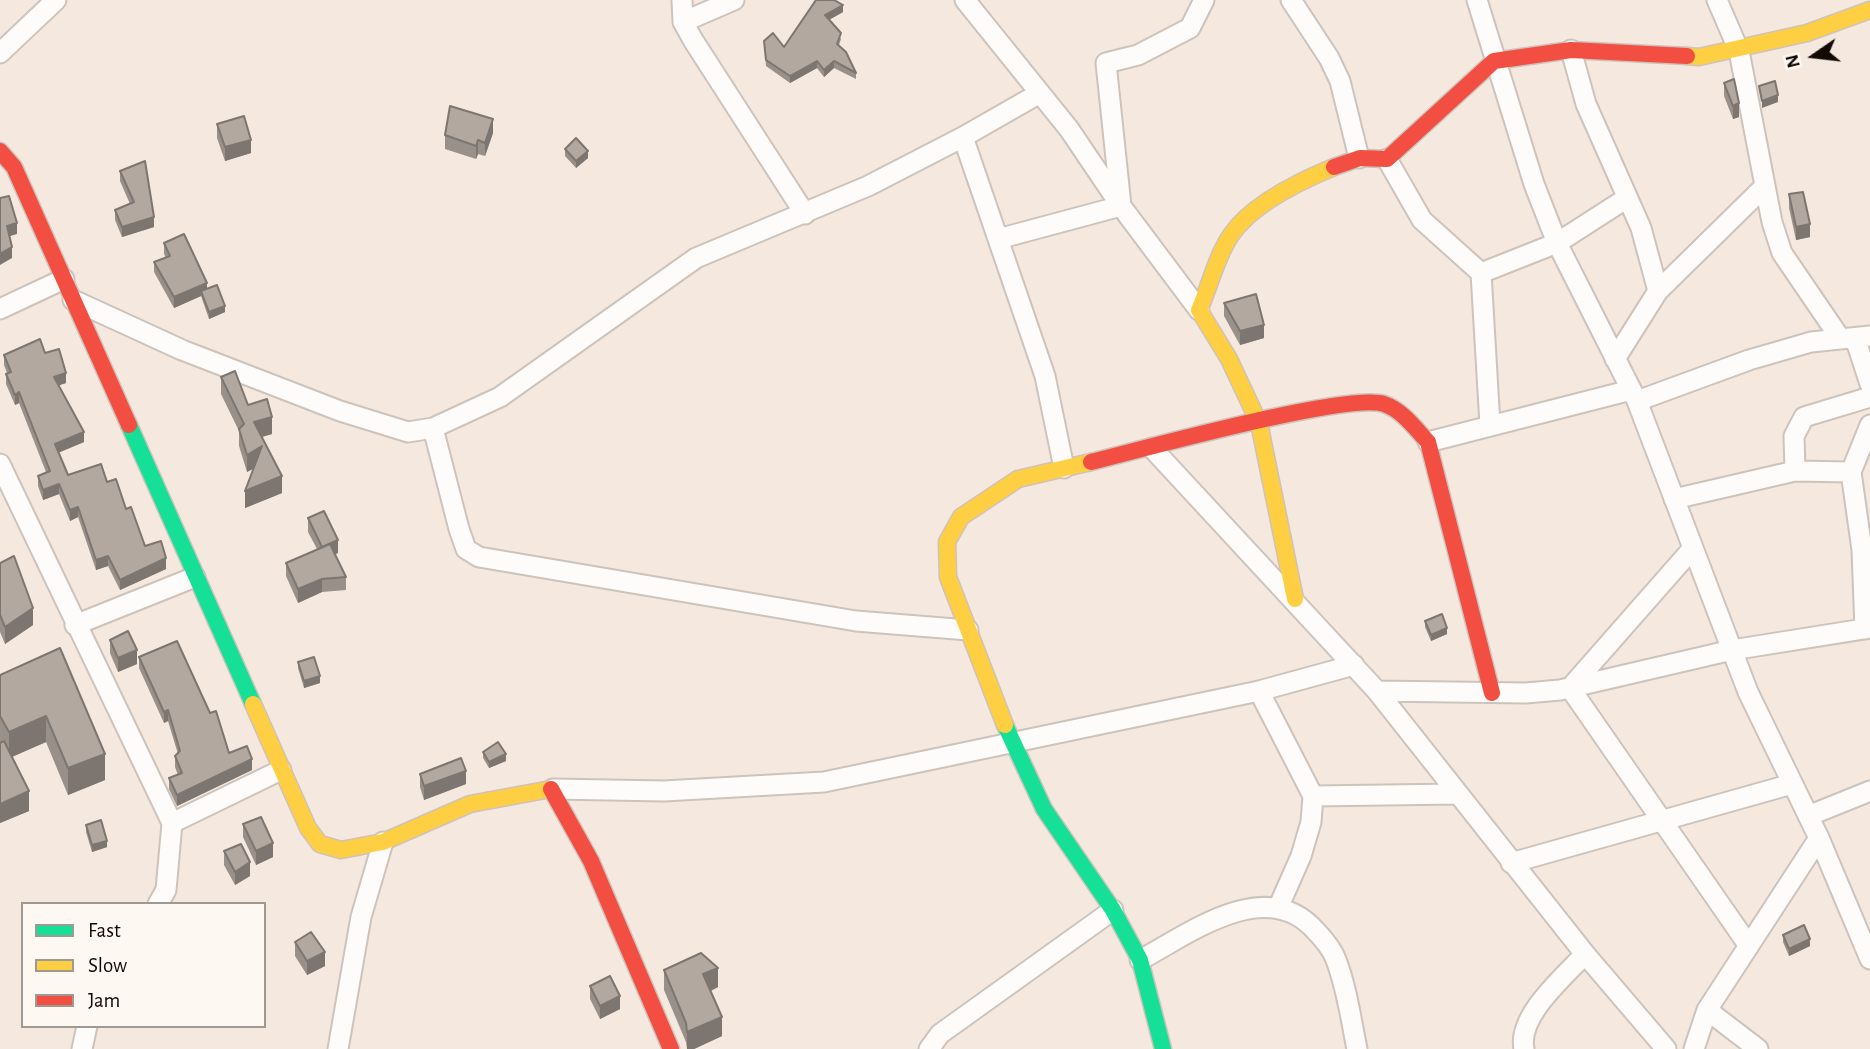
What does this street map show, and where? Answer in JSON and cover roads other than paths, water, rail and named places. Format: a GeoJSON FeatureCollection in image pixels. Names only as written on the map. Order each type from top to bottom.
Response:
{"type":"FeatureCollection","features":[{"type":"Feature","properties":{"kind":"street"},"geometry":{"type":"LineString","coordinates":[[0,53],[56,0]]}},
{"type":"Feature","properties":{"kind":"street"},"geometry":{"type":"LineString","coordinates":[[682,0],[683,22],[805,214]]}},
{"type":"Feature","properties":{"kind":"street"},"geometry":{"type":"LineString","coordinates":[[683,22],[734,0]]}},
{"type":"Feature","properties":{"kind":"street"},"geometry":{"type":"LineString","coordinates":[[965,0],[979,9],[1069,129],[1121,206],[1199,310],[1229,359],[1259,423],[1295,599]]}},
{"type":"Feature","properties":{"kind":"street"},"geometry":{"type":"LineString","coordinates":[[1121,206],[1106,64],[1138,55],[1190,28],[1204,0]]}},
{"type":"Feature","properties":{"kind":"street"},"geometry":{"type":"LineString","coordinates":[[1290,0],[1329,58],[1340,81],[1359,158]]}},
{"type":"Feature","properties":{"kind":"street"},"geometry":{"type":"LineString","coordinates":[[1477,0],[1494,61],[1557,243],[1634,396],[1732,650],[1791,784],[1819,838],[1870,959]]}},
{"type":"Feature","properties":{"kind":"street"},"geometry":{"type":"LineString","coordinates":[[1717,0],[1739,51],[1772,222],[1785,259],[1855,337],[1870,384]]}},
{"type":"Feature","properties":{"kind":"street"},"geometry":{"type":"LineString","coordinates":[[1199,310],[1230,236],[1241,220],[1334,167],[1359,158],[1387,159],[1494,61],[1571,50],[1688,57],[1739,51],[1807,33],[1870,10]]}},
{"type":"Feature","properties":{"kind":"street"},"geometry":{"type":"LineString","coordinates":[[1571,50],[1586,104],[1641,228],[1658,291]]}},
{"type":"Feature","properties":{"kind":"street"},"geometry":{"type":"LineString","coordinates":[[73,300],[182,350],[340,411],[408,432],[433,428],[500,397],[696,258],[868,186],[1040,93]]}},
{"type":"Feature","properties":{"kind":"street"},"geometry":{"type":"LineString","coordinates":[[963,137],[1045,376],[1064,468]]}},
{"type":"Feature","properties":{"kind":"street"},"geometry":{"type":"LineString","coordinates":[[0,151],[14,167],[281,771],[308,828],[320,844],[341,850],[383,842],[470,804],[553,789],[664,791],[824,782],[1012,745],[1259,691],[1354,665]]}},
{"type":"Feature","properties":{"kind":"street"},"geometry":{"type":"LineString","coordinates":[[1387,159],[1407,200],[1422,220],[1481,273],[1490,425]]}},
{"type":"Feature","properties":{"kind":"street"},"geometry":{"type":"LineString","coordinates":[[1615,359],[1658,291],[1765,186]]}},
{"type":"Feature","properties":{"kind":"street"},"geometry":{"type":"LineString","coordinates":[[1481,273],[1557,243],[1628,198]]}},
{"type":"Feature","properties":{"kind":"street"},"geometry":{"type":"LineString","coordinates":[[998,239],[1121,206]]}},
{"type":"Feature","properties":{"kind":"street"},"geometry":{"type":"LineString","coordinates":[[0,309],[64,279]]}},
{"type":"Feature","properties":{"kind":"street"},"geometry":{"type":"LineString","coordinates":[[1427,442],[1490,425],[1634,396],[1811,342],[1855,337]]}},
{"type":"Feature","properties":{"kind":"street"},"geometry":{"type":"LineString","coordinates":[[1794,471],[1794,436],[1804,417],[1870,397]]}},
{"type":"Feature","properties":{"kind":"street"},"geometry":{"type":"LineString","coordinates":[[1164,1049],[1140,960],[1113,910],[1044,810],[1012,745],[968,630],[948,577],[947,542],[961,517],[1018,479],[1259,423],[1368,402],[1384,404],[1405,417],[1427,442],[1492,693]]}},
{"type":"Feature","properties":{"kind":"street"},"geometry":{"type":"LineString","coordinates":[[1377,691],[1492,693],[1570,688],[1732,650],[1867,629],[1866,550],[1851,472],[1870,425]]}},
{"type":"Feature","properties":{"kind":"street"},"geometry":{"type":"LineString","coordinates":[[433,428],[466,550],[479,557],[856,621],[968,630]]}},
{"type":"Feature","properties":{"kind":"street"},"geometry":{"type":"LineString","coordinates":[[1153,448],[1377,691],[1584,954],[1666,1049]]}},
{"type":"Feature","properties":{"kind":"street"},"geometry":{"type":"LineString","coordinates":[[0,464],[172,823],[166,890],[159,902]]}},
{"type":"Feature","properties":{"kind":"street"},"geometry":{"type":"LineString","coordinates":[[1674,499],[1794,471],[1851,472]]}},
{"type":"Feature","properties":{"kind":"street"},"geometry":{"type":"LineString","coordinates":[[1570,688],[1693,548]]}},
{"type":"Feature","properties":{"kind":"street"},"geometry":{"type":"LineString","coordinates":[[75,625],[195,577]]}},
{"type":"Feature","properties":{"kind":"street"},"geometry":{"type":"LineString","coordinates":[[1570,688],[1749,946]]}},
{"type":"Feature","properties":{"kind":"street"},"geometry":{"type":"LineString","coordinates":[[1259,691],[1313,796],[1311,822],[1301,856],[1278,908]]}},
{"type":"Feature","properties":{"kind":"street"},"geometry":{"type":"LineString","coordinates":[[172,823],[281,771]]}},
{"type":"Feature","properties":{"kind":"street"},"geometry":{"type":"LineString","coordinates":[[1511,863],[1791,784]]}},
{"type":"Feature","properties":{"kind":"street"},"geometry":{"type":"LineString","coordinates":[[553,789],[591,861],[671,1049]]}},
{"type":"Feature","properties":{"kind":"street"},"geometry":{"type":"LineString","coordinates":[[1313,796],[1457,794]]}},
{"type":"Feature","properties":{"kind":"street"},"geometry":{"type":"LineString","coordinates":[[1808,816],[1867,796]]}},
{"type":"Feature","properties":{"kind":"street"},"geometry":{"type":"LineString","coordinates":[[1694,1049],[1707,1010],[1819,838]]}},
{"type":"Feature","properties":{"kind":"street"},"geometry":{"type":"LineString","coordinates":[[338,1049],[361,917],[383,842]]}},
{"type":"Feature","properties":{"kind":"street"},"geometry":{"type":"LineString","coordinates":[[1140,960],[1225,915],[1252,908],[1278,908],[1299,914],[1319,934],[1336,958],[1357,1049]]}},
{"type":"Feature","properties":{"kind":"street"},"geometry":{"type":"LineString","coordinates":[[929,1049],[950,1027],[1113,910]]}},
{"type":"Feature","properties":{"kind":"street"},"geometry":{"type":"LineString","coordinates":[[1524,1049],[1524,1029],[1531,1015],[1584,954]]}},
{"type":"Feature","properties":{"kind":"street"},"geometry":{"type":"LineString","coordinates":[[1707,1010],[1758,1049]]}},
{"type":"Feature","properties":{"kind":"street"},"geometry":{"type":"LineString","coordinates":[[82,1049],[87,1028]]}}]}
